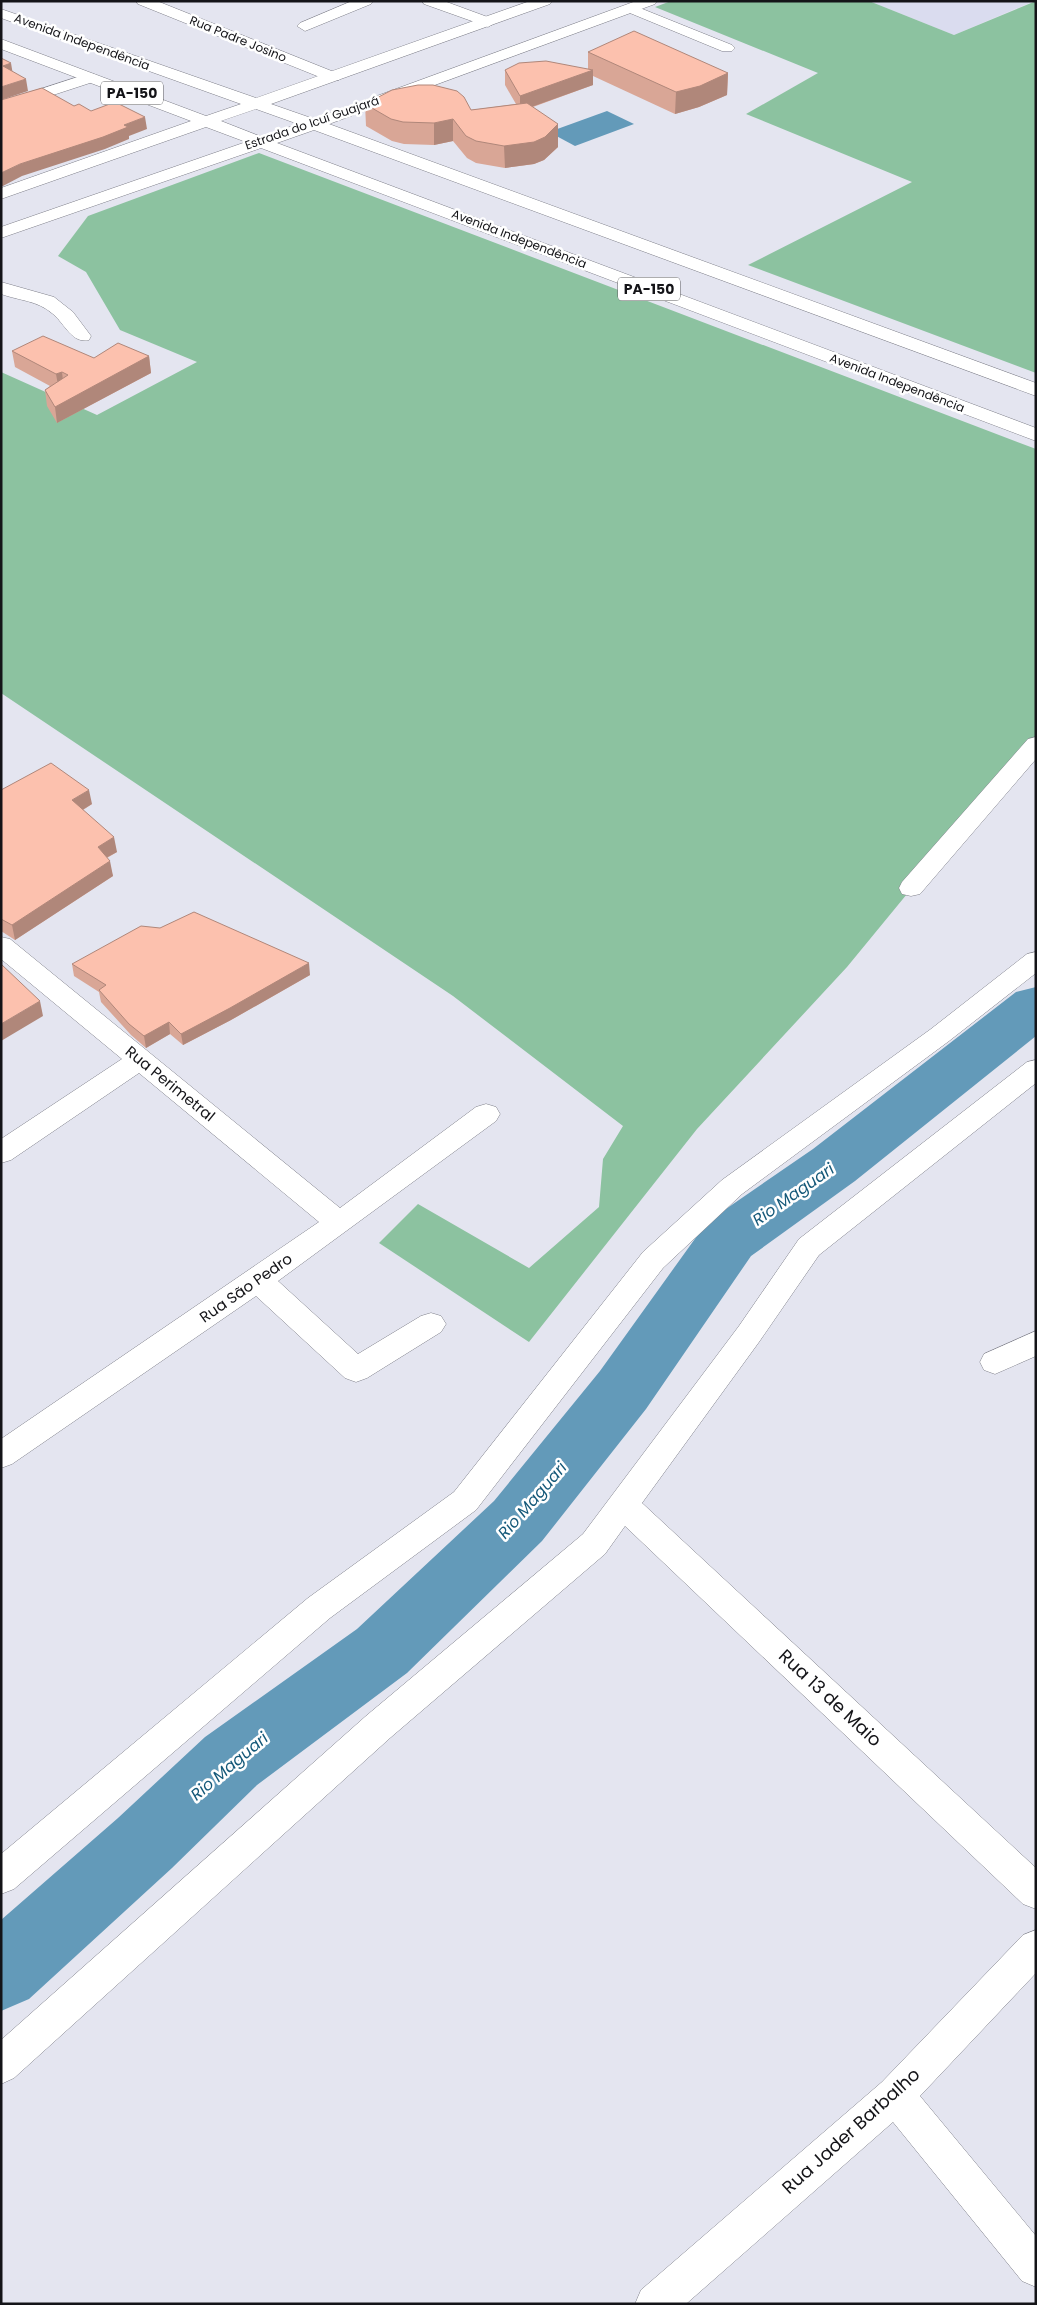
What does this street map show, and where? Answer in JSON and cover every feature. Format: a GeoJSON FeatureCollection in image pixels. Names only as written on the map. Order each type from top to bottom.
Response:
{"type":"FeatureCollection","features":[{"type":"Feature","properties":{"kind":"main road","name":"Rua Padre Josino"},"geometry":{"type":"LineString","coordinates":[[144,1],[333,77],[382,99]]}},
{"type":"Feature","properties":{"kind":"main road"},"geometry":{"type":"LineString","coordinates":[[305,26],[366,1]]}},
{"type":"Feature","properties":{"kind":"main road"},"geometry":{"type":"LineString","coordinates":[[429,1],[488,22]]}},
{"type":"Feature","properties":{"kind":"main road"},"geometry":{"type":"LineString","coordinates":[[1,194],[545,1]]}},
{"type":"Feature","properties":{"kind":"main road","name":"Estrada do Icuí Guajará"},"geometry":{"type":"LineString","coordinates":[[1,233],[313,124],[650,1]]}},
{"type":"Feature","properties":{"kind":"main road"},"geometry":{"type":"LineString","coordinates":[[630,8],[727,48]]}},
{"type":"Feature","properties":{"kind":"main road","name":"Avenida Independência"},"geometry":{"type":"LineString","coordinates":[[1,13],[313,124],[656,252],[1036,390]]}},
{"type":"Feature","properties":{"kind":"main road","name":"Avenida Independência"},"geometry":{"type":"LineString","coordinates":[[1,44],[1036,435]]}},
{"type":"Feature","properties":{"kind":"main road"},"geometry":{"type":"LineString","coordinates":[[1,107],[90,78]]}},
{"type":"Feature","properties":{"kind":"main road"},"geometry":{"type":"LineString","coordinates":[[590,266],[608,270],[635,262],[656,252]]}},
{"type":"Feature","properties":{"kind":"main road"},"geometry":{"type":"LineString","coordinates":[[1,286],[9,292],[32,296],[54,304],[70,319],[82,336]]}},
{"type":"Feature","properties":{"kind":"main road"},"geometry":{"type":"LineString","coordinates":[[911,888],[1036,744]]}},
{"type":"Feature","properties":{"kind":"main road","name":"Rua Perimetral"},"geometry":{"type":"LineString","coordinates":[[1,945],[339,1223]]}},
{"type":"Feature","properties":{"kind":"main road"},"geometry":{"type":"LineString","coordinates":[[1,1877],[320,1608],[465,1502],[653,1260],[732,1187],[940,1035],[1036,960]]}},
{"type":"Feature","properties":{"kind":"main road"},"geometry":{"type":"LineString","coordinates":[[1,1154],[140,1060]]}},
{"type":"Feature","properties":{"kind":"main road"},"geometry":{"type":"LineString","coordinates":[[1,2065],[378,1727],[594,1544],[749,1334],[809,1247],[1036,1069]]}},
{"type":"Feature","properties":{"kind":"main road","name":"Rua São Pedro"},"geometry":{"type":"LineString","coordinates":[[1,1455],[258,1280],[339,1223],[486,1114]]}},
{"type":"Feature","properties":{"kind":"main road"},"geometry":{"type":"LineString","coordinates":[[258,1280],[356,1370],[431,1324]]}},
{"type":"Feature","properties":{"kind":"main road"},"geometry":{"type":"LineString","coordinates":[[995,1362],[1036,1343]]}},
{"type":"Feature","properties":{"kind":"main road","name":"Rua 13 de Maio"},"geometry":{"type":"LineString","coordinates":[[624,1504],[1036,1892]]}},
{"type":"Feature","properties":{"kind":"main road","name":"Rua Jader Barbalho"},"geometry":{"type":"LineString","coordinates":[[655,2304],[895,2095],[1036,1947]]}},
{"type":"Feature","properties":{"kind":"main road"},"geometry":{"type":"LineString","coordinates":[[895,2095],[1036,2267]]}},
{"type":"Feature","properties":{"kind":"shaded area"},"geometry":{"type":"Polygon","coordinates":[[[869,1],[1034,1],[954,35],[869,1]]]}},
{"type":"Feature","properties":{"kind":"green space"},"geometry":{"type":"Polygon","coordinates":[[[671,1],[869,1],[954,35],[1036,1],[1036,373],[748,265],[912,182],[746,114],[818,73],[655,7],[671,1]]]}},
{"type":"Feature","properties":{"kind":"green space"},"geometry":{"type":"Polygon","coordinates":[[[259,153],[1036,449],[1036,737],[847,967],[697,1129],[529,1342],[379,1243],[418,1204],[529,1268],[599,1207],[603,1159],[623,1126],[453,996],[1,693],[1,372],[97,415],[197,362],[120,330],[86,272],[58,256],[88,216],[259,153]]]}},
{"type":"Feature","properties":{"kind":"water"},"geometry":{"type":"Polygon","coordinates":[[[607,111],[634,124],[575,146],[549,132],[607,111]]]}},
{"type":"Feature","properties":{"kind":"building"},"geometry":{"type":"Polygon","coordinates":[[[634,31],[728,73],[700,86],[676,92],[588,52],[634,31]]]}},
{"type":"Feature","properties":{"kind":"building"},"geometry":{"type":"Polygon","coordinates":[[[1,58],[11,63],[3,66],[26,79],[1,87],[1,58]]]}},
{"type":"Feature","properties":{"kind":"building"},"geometry":{"type":"Polygon","coordinates":[[[546,61],[593,70],[520,96],[505,70],[519,63],[546,61]]]}},
{"type":"Feature","properties":{"kind":"building"},"geometry":{"type":"Polygon","coordinates":[[[418,85],[433,85],[457,91],[464,97],[471,110],[527,103],[558,124],[545,137],[534,142],[504,146],[476,141],[466,136],[453,119],[434,123],[403,122],[391,119],[365,104],[392,90],[418,85]]]}},
{"type":"Feature","properties":{"kind":"building"},"geometry":{"type":"Polygon","coordinates":[[[42,88],[74,106],[79,104],[91,111],[115,102],[145,117],[124,125],[128,127],[103,137],[20,164],[1,173],[1,100],[42,88]]]}},
{"type":"Feature","properties":{"kind":"building"},"geometry":{"type":"Polygon","coordinates":[[[43,336],[94,358],[118,343],[149,356],[55,407],[45,390],[68,375],[62,372],[56,374],[12,351],[43,336]]]}},
{"type":"Feature","properties":{"kind":"building"},"geometry":{"type":"Polygon","coordinates":[[[51,763],[89,790],[72,800],[114,837],[98,847],[110,861],[12,925],[1,919],[1,790],[51,763]]]}},
{"type":"Feature","properties":{"kind":"building"},"geometry":{"type":"Polygon","coordinates":[[[194,912],[309,963],[181,1034],[169,1022],[144,1036],[129,1024],[99,990],[106,985],[72,964],[141,926],[160,928],[194,912]]]}},
{"type":"Feature","properties":{"kind":"building"},"geometry":{"type":"Polygon","coordinates":[[[1,964],[40,1001],[1,1024],[1,964]]]}},
{"type":"Feature","properties":{"kind":"waterway","name":"Rio Maguari"},"geometry":{"type":"LineString","coordinates":[[1,1972],[145,1843],[231,1761],[382,1651],[518,1521],[623,1390],[729,1239],[834,1165],[1036,1006]]}}]}
